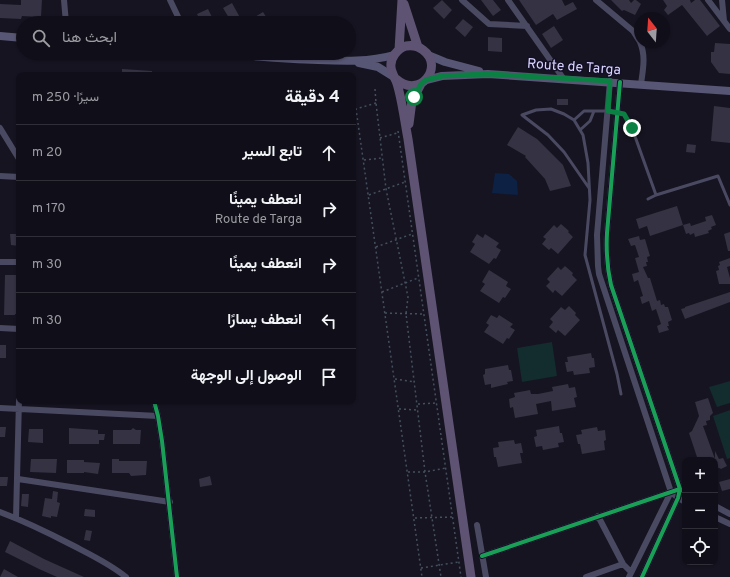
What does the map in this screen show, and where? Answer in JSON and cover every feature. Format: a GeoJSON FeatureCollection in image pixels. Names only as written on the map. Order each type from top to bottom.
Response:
{"type":"FeatureCollection","features":[{"type":"Feature","properties":{"kind":"main road"},"geometry":{"type":"LineString","coordinates":[[402,0],[418,47]]}},
{"type":"Feature","properties":{"kind":"main road"},"geometry":{"type":"LineString","coordinates":[[402,0],[397,52],[392,61],[391,67],[401,99],[408,139],[471,577]]}},
{"type":"Feature","properties":{"kind":"main road"},"geometry":{"type":"LineString","coordinates":[[0,36],[16,37]]}},
{"type":"Feature","properties":{"kind":"main road"},"geometry":{"type":"LineString","coordinates":[[324,60],[352,61],[383,58],[405,47],[412,46],[424,50],[431,61],[432,68],[430,74],[423,82],[412,101],[409,118],[408,139]]}},
{"type":"Feature","properties":{"kind":"main road","name":"Route de Targa"},"geometry":{"type":"LineString","coordinates":[[428,55],[445,62],[488,74]]}},
{"type":"Feature","properties":{"kind":"main road"},"geometry":{"type":"LineString","coordinates":[[352,61],[378,67],[395,78],[401,84],[407,86],[414,86],[423,82]]}},
{"type":"Feature","properties":{"kind":"main road","name":"Route de Targa"},"geometry":{"type":"LineString","coordinates":[[423,82],[442,76],[488,74],[610,81],[730,91]]}},
{"type":"Feature","properties":{"kind":"street"},"geometry":{"type":"LineString","coordinates":[[64,0],[65,16]]}},
{"type":"Feature","properties":{"kind":"street"},"geometry":{"type":"LineString","coordinates":[[170,0],[178,16]]}},
{"type":"Feature","properties":{"kind":"street"},"geometry":{"type":"LineString","coordinates":[[462,0],[489,24],[526,26]]}},
{"type":"Feature","properties":{"kind":"street"},"geometry":{"type":"LineString","coordinates":[[508,0],[562,78]]}},
{"type":"Feature","properties":{"kind":"street"},"geometry":{"type":"LineString","coordinates":[[596,0],[634,33]]}},
{"type":"Feature","properties":{"kind":"street"},"geometry":{"type":"LineString","coordinates":[[708,0],[730,29]]}},
{"type":"Feature","properties":{"kind":"street"},"geometry":{"type":"LineString","coordinates":[[722,0],[724,21]]}},
{"type":"Feature","properties":{"kind":"street"},"geometry":{"type":"LineString","coordinates":[[641,84],[645,60],[642,48]]}},
{"type":"Feature","properties":{"kind":"street"},"geometry":{"type":"LineString","coordinates":[[610,81],[598,235],[599,274],[671,492],[682,500]]}},
{"type":"Feature","properties":{"kind":"street"},"geometry":{"type":"LineString","coordinates":[[620,82],[606,248],[608,271],[611,285],[682,490],[642,577]]}},
{"type":"Feature","properties":{"kind":"street"},"geometry":{"type":"LineString","coordinates":[[0,128],[16,154]]}},
{"type":"Feature","properties":{"kind":"street"},"geometry":{"type":"LineString","coordinates":[[0,176],[16,177]]}},
{"type":"Feature","properties":{"kind":"street"},"geometry":{"type":"LineString","coordinates":[[0,262],[16,262]]}},
{"type":"Feature","properties":{"kind":"street"},"geometry":{"type":"LineString","coordinates":[[0,328],[16,329]]}},
{"type":"Feature","properties":{"kind":"street"},"geometry":{"type":"LineString","coordinates":[[16,518],[19,404]]}},
{"type":"Feature","properties":{"kind":"street"},"geometry":{"type":"LineString","coordinates":[[155,404],[158,416],[170,502],[177,577]]}},
{"type":"Feature","properties":{"kind":"street"},"geometry":{"type":"LineString","coordinates":[[0,408],[158,416]]}},
{"type":"Feature","properties":{"kind":"street"},"geometry":{"type":"LineString","coordinates":[[18,479],[170,502]]}},
{"type":"Feature","properties":{"kind":"street"},"geometry":{"type":"LineString","coordinates":[[482,556],[598,516],[671,492],[682,490]]}},
{"type":"Feature","properties":{"kind":"street"},"geometry":{"type":"LineString","coordinates":[[630,575],[671,492]]}},
{"type":"Feature","properties":{"kind":"street"},"geometry":{"type":"LineString","coordinates":[[718,508],[730,514]]}},
{"type":"Feature","properties":{"kind":"street"},"geometry":{"type":"LineString","coordinates":[[0,512],[16,518],[82,550],[117,569],[126,577]]}},
{"type":"Feature","properties":{"kind":"street"},"geometry":{"type":"LineString","coordinates":[[598,516],[630,575]]}},
{"type":"Feature","properties":{"kind":"street"},"geometry":{"type":"LineString","coordinates":[[718,518],[730,524]]}},
{"type":"Feature","properties":{"kind":"street"},"geometry":{"type":"LineString","coordinates":[[477,525],[486,577]]}},
{"type":"Feature","properties":{"kind":"street"},"geometry":{"type":"LineString","coordinates":[[586,577],[623,564]]}},
{"type":"Feature","properties":{"kind":"lane"},"geometry":{"type":"LineString","coordinates":[[590,188],[564,152],[548,135],[522,115],[536,110],[551,109],[574,120],[583,135],[588,163],[590,188],[585,255],[621,394]]}},
{"type":"Feature","properties":{"kind":"lane"},"geometry":{"type":"LineString","coordinates":[[574,120],[584,111],[608,111],[624,114],[632,128],[656,195]]}},
{"type":"Feature","properties":{"kind":"lane"},"geometry":{"type":"LineString","coordinates":[[580,130],[590,121],[594,111]]}},
{"type":"Feature","properties":{"kind":"lane"},"geometry":{"type":"LineString","coordinates":[[648,199],[656,195],[718,176],[730,205]]}},
{"type":"Feature","properties":{"kind":"path"},"geometry":{"type":"LineString","coordinates":[[375,89],[386,189],[408,297],[406,314],[425,472],[441,577]]}},
{"type":"Feature","properties":{"kind":"path"},"geometry":{"type":"LineString","coordinates":[[376,104],[356,109],[422,577]]}},
{"type":"Feature","properties":{"kind":"path"},"geometry":{"type":"LineString","coordinates":[[397,126],[461,577]]}},
{"type":"Feature","properties":{"kind":"path"},"geometry":{"type":"LineString","coordinates":[[380,138],[398,133]]}},
{"type":"Feature","properties":{"kind":"path"},"geometry":{"type":"LineString","coordinates":[[364,160],[382,158]]}},
{"type":"Feature","properties":{"kind":"path"},"geometry":{"type":"LineString","coordinates":[[368,195],[405,182]]}},
{"type":"Feature","properties":{"kind":"path"},"geometry":{"type":"LineString","coordinates":[[376,247],[412,234]]}},
{"type":"Feature","properties":{"kind":"path"},"geometry":{"type":"LineString","coordinates":[[382,292],[405,282],[419,278]]}},
{"type":"Feature","properties":{"kind":"path"},"geometry":{"type":"LineString","coordinates":[[385,313],[424,314]]}},
{"type":"Feature","properties":{"kind":"path"},"geometry":{"type":"LineString","coordinates":[[394,379],[415,382]]}},
{"type":"Feature","properties":{"kind":"path"},"geometry":{"type":"LineString","coordinates":[[418,404],[436,404]]}},
{"type":"Feature","properties":{"kind":"path"},"geometry":{"type":"LineString","coordinates":[[398,409],[418,410]]}},
{"type":"Feature","properties":{"kind":"path"},"geometry":{"type":"LineString","coordinates":[[407,472],[425,472],[446,468]]}},
{"type":"Feature","properties":{"kind":"path"},"geometry":{"type":"LineString","coordinates":[[414,518],[453,517]]}},
{"type":"Feature","properties":{"kind":"path"},"geometry":{"type":"LineString","coordinates":[[421,568],[459,562]]}},
{"type":"Feature","properties":{"kind":"green space"},"geometry":{"type":"Polygon","coordinates":[[[552,342],[557,376],[522,382],[517,348],[552,342]]]}},
{"type":"Feature","properties":{"kind":"green space"},"geometry":{"type":"Polygon","coordinates":[[[730,381],[730,403],[717,407],[709,387],[730,381]]]}},
{"type":"Feature","properties":{"kind":"green space"},"geometry":{"type":"Polygon","coordinates":[[[730,410],[730,458],[727,459],[713,416],[730,410]]]}},
{"type":"Feature","properties":{"kind":"water"},"geometry":{"type":"Polygon","coordinates":[[[495,173],[509,174],[517,181],[518,195],[492,193],[495,173]]]}},
{"type":"Feature","properties":{"kind":"building"},"geometry":{"type":"Polygon","coordinates":[[[21,0],[42,0],[41,16],[16,16],[16,19],[0,18],[0,4],[21,5],[21,0]]]}},
{"type":"Feature","properties":{"kind":"building"},"geometry":{"type":"Polygon","coordinates":[[[442,0],[452,10],[444,19],[433,8],[442,0]]]}},
{"type":"Feature","properties":{"kind":"building"},"geometry":{"type":"Polygon","coordinates":[[[481,0],[493,0],[501,10],[493,16],[481,0]]]}},
{"type":"Feature","properties":{"kind":"building"},"geometry":{"type":"Polygon","coordinates":[[[519,0],[562,0],[565,6],[573,2],[577,9],[557,20],[553,14],[536,25],[519,0]]]}},
{"type":"Feature","properties":{"kind":"building"},"geometry":{"type":"Polygon","coordinates":[[[611,0],[629,0],[631,3],[636,0],[641,4],[637,12],[634,12],[634,15],[624,10],[622,11],[611,0]]]}},
{"type":"Feature","properties":{"kind":"building"},"geometry":{"type":"Polygon","coordinates":[[[663,0],[690,0],[691,3],[695,0],[700,0],[720,26],[707,36],[682,5],[670,14],[670,12],[666,12],[664,10],[667,6],[663,0]]]}},
{"type":"Feature","properties":{"kind":"building"},"geometry":{"type":"Polygon","coordinates":[[[232,3],[239,16],[228,16],[223,8],[232,3]]]}},
{"type":"Feature","properties":{"kind":"building"},"geometry":{"type":"Polygon","coordinates":[[[208,9],[212,16],[198,16],[197,14],[208,9]]]}},
{"type":"Feature","properties":{"kind":"building"},"geometry":{"type":"Polygon","coordinates":[[[263,12],[266,16],[256,16],[263,12]]]}},
{"type":"Feature","properties":{"kind":"building"},"geometry":{"type":"Polygon","coordinates":[[[463,19],[473,27],[465,37],[455,28],[463,19]]]}},
{"type":"Feature","properties":{"kind":"building"},"geometry":{"type":"Polygon","coordinates":[[[554,26],[563,40],[551,48],[542,34],[554,26]]]}},
{"type":"Feature","properties":{"kind":"building"},"geometry":{"type":"Polygon","coordinates":[[[488,37],[502,38],[502,52],[488,51],[488,37]]]}},
{"type":"Feature","properties":{"kind":"building"},"geometry":{"type":"Polygon","coordinates":[[[715,43],[730,44],[730,74],[719,73],[711,62],[711,52],[714,52],[715,43]]]}},
{"type":"Feature","properties":{"kind":"building"},"geometry":{"type":"Polygon","coordinates":[[[122,69],[152,71],[152,72],[122,72],[122,69]]]}},
{"type":"Feature","properties":{"kind":"building"},"geometry":{"type":"Polygon","coordinates":[[[557,99],[568,99],[568,105],[557,105],[557,99]]]}},
{"type":"Feature","properties":{"kind":"building"},"geometry":{"type":"Polygon","coordinates":[[[714,106],[730,108],[730,143],[711,141],[714,106]]]}},
{"type":"Feature","properties":{"kind":"building"},"geometry":{"type":"Polygon","coordinates":[[[518,127],[537,139],[563,165],[571,186],[550,191],[545,179],[525,157],[526,156],[507,145],[518,127]]]}},
{"type":"Feature","properties":{"kind":"building"},"geometry":{"type":"Polygon","coordinates":[[[687,144],[696,145],[695,153],[686,152],[687,144]]]}},
{"type":"Feature","properties":{"kind":"building"},"geometry":{"type":"Polygon","coordinates":[[[677,206],[683,225],[650,236],[647,226],[639,229],[636,219],[677,206]]]}},
{"type":"Feature","properties":{"kind":"building"},"geometry":{"type":"Polygon","coordinates":[[[712,215],[716,225],[711,227],[712,229],[708,231],[709,233],[695,237],[694,233],[690,235],[689,233],[686,234],[683,225],[690,223],[691,226],[706,221],[705,217],[712,215]]]}},
{"type":"Feature","properties":{"kind":"building"},"geometry":{"type":"Polygon","coordinates":[[[561,224],[573,237],[558,254],[551,248],[549,250],[542,244],[546,239],[543,237],[554,225],[557,228],[561,224]]]}},
{"type":"Feature","properties":{"kind":"building"},"geometry":{"type":"Polygon","coordinates":[[[730,232],[730,251],[728,251],[724,234],[730,232]]]}},
{"type":"Feature","properties":{"kind":"building"},"geometry":{"type":"Polygon","coordinates":[[[10,234],[16,234],[16,246],[11,245],[10,234]]]}},
{"type":"Feature","properties":{"kind":"building"},"geometry":{"type":"Polygon","coordinates":[[[477,234],[483,238],[485,234],[499,243],[496,247],[501,250],[496,259],[494,258],[489,264],[470,252],[475,244],[472,242],[477,234]]]}},
{"type":"Feature","properties":{"kind":"building"},"geometry":{"type":"Polygon","coordinates":[[[639,236],[640,240],[645,239],[650,256],[647,257],[647,266],[643,267],[648,278],[650,278],[657,301],[660,300],[661,305],[664,304],[665,307],[668,307],[672,320],[668,322],[669,326],[667,326],[669,330],[659,333],[657,326],[661,324],[656,309],[652,311],[649,301],[642,304],[640,297],[643,296],[638,280],[634,282],[632,274],[639,272],[635,258],[639,257],[635,245],[631,246],[628,239],[639,236]]]}},
{"type":"Feature","properties":{"kind":"building"},"geometry":{"type":"Polygon","coordinates":[[[730,258],[730,266],[727,267],[730,284],[719,284],[716,271],[719,270],[719,262],[730,258]]]}},
{"type":"Feature","properties":{"kind":"building"},"geometry":{"type":"Polygon","coordinates":[[[565,266],[573,273],[572,275],[577,280],[562,296],[555,290],[553,293],[546,286],[550,282],[547,279],[558,267],[561,270],[565,266]]]}},
{"type":"Feature","properties":{"kind":"building"},"geometry":{"type":"Polygon","coordinates":[[[489,270],[508,282],[506,286],[511,289],[505,298],[503,297],[499,303],[480,291],[485,284],[482,282],[489,270]]]}},
{"type":"Feature","properties":{"kind":"building"},"geometry":{"type":"Polygon","coordinates":[[[5,275],[16,275],[16,314],[4,315],[5,275]]]}},
{"type":"Feature","properties":{"kind":"building"},"geometry":{"type":"Polygon","coordinates":[[[730,292],[730,302],[685,319],[681,309],[730,292]]]}},
{"type":"Feature","properties":{"kind":"building"},"geometry":{"type":"Polygon","coordinates":[[[569,306],[580,320],[565,336],[558,330],[556,333],[549,327],[553,322],[550,319],[561,307],[565,310],[569,306]]]}},
{"type":"Feature","properties":{"kind":"building"},"geometry":{"type":"Polygon","coordinates":[[[491,315],[497,318],[499,315],[513,324],[510,327],[515,330],[509,339],[507,338],[503,344],[484,332],[489,325],[486,323],[491,315]]]}},
{"type":"Feature","properties":{"kind":"building"},"geometry":{"type":"Polygon","coordinates":[[[0,345],[6,345],[6,358],[0,358],[0,345]]]}},
{"type":"Feature","properties":{"kind":"building"},"geometry":{"type":"Polygon","coordinates":[[[591,353],[592,358],[594,358],[595,367],[589,368],[590,373],[574,375],[573,371],[567,372],[565,362],[568,362],[567,357],[591,353]]]}},
{"type":"Feature","properties":{"kind":"building"},"geometry":{"type":"Polygon","coordinates":[[[508,365],[509,370],[511,370],[513,381],[507,382],[508,384],[491,388],[491,384],[485,385],[483,375],[485,374],[485,369],[508,365]]]}},
{"type":"Feature","properties":{"kind":"building"},"geometry":{"type":"Polygon","coordinates":[[[568,384],[569,388],[575,387],[577,397],[574,398],[576,407],[552,411],[551,401],[536,404],[538,414],[515,418],[513,407],[510,408],[509,399],[515,397],[514,393],[530,390],[531,394],[538,394],[553,391],[552,387],[568,384]]]}},
{"type":"Feature","properties":{"kind":"building"},"geometry":{"type":"Polygon","coordinates":[[[708,398],[713,413],[710,416],[710,420],[706,421],[707,425],[703,426],[714,457],[697,457],[689,433],[692,431],[699,416],[695,402],[708,398]]]}},
{"type":"Feature","properties":{"kind":"building"},"geometry":{"type":"Polygon","coordinates":[[[559,426],[564,442],[558,443],[559,447],[543,450],[542,446],[536,447],[534,437],[537,436],[536,430],[559,426]]]}},
{"type":"Feature","properties":{"kind":"building"},"geometry":{"type":"Polygon","coordinates":[[[0,427],[6,427],[5,437],[0,437],[0,427]]]}},
{"type":"Feature","properties":{"kind":"building"},"geometry":{"type":"Polygon","coordinates":[[[597,427],[598,431],[605,430],[605,450],[582,454],[576,435],[582,434],[581,430],[597,427]]]}},
{"type":"Feature","properties":{"kind":"building"},"geometry":{"type":"Polygon","coordinates":[[[69,428],[98,430],[98,434],[105,434],[104,440],[99,440],[99,444],[69,444],[69,428]]]}},
{"type":"Feature","properties":{"kind":"building"},"geometry":{"type":"Polygon","coordinates":[[[133,428],[136,430],[141,430],[140,444],[113,444],[113,430],[131,430],[133,428]]]}},
{"type":"Feature","properties":{"kind":"building"},"geometry":{"type":"Polygon","coordinates":[[[29,429],[43,429],[43,443],[28,442],[29,429]]]}},
{"type":"Feature","properties":{"kind":"building"},"geometry":{"type":"Polygon","coordinates":[[[514,440],[515,444],[521,443],[523,453],[520,453],[522,463],[498,467],[496,457],[494,457],[493,448],[499,447],[498,442],[514,440]]]}},
{"type":"Feature","properties":{"kind":"building"},"geometry":{"type":"Polygon","coordinates":[[[718,457],[719,459],[723,458],[727,466],[721,469],[718,468],[718,457]]]}},
{"type":"Feature","properties":{"kind":"building"},"geometry":{"type":"Polygon","coordinates":[[[31,459],[57,459],[56,473],[30,472],[31,459]]]}},
{"type":"Feature","properties":{"kind":"building"},"geometry":{"type":"Polygon","coordinates":[[[112,459],[119,459],[119,461],[147,461],[146,475],[131,476],[129,473],[112,473],[112,459]]]}},
{"type":"Feature","properties":{"kind":"building"},"geometry":{"type":"Polygon","coordinates":[[[67,460],[84,460],[84,462],[100,463],[98,474],[84,472],[67,473],[67,460]]]}},
{"type":"Feature","properties":{"kind":"building"},"geometry":{"type":"Polygon","coordinates":[[[210,476],[212,485],[200,487],[199,479],[210,476]]]}},
{"type":"Feature","properties":{"kind":"building"},"geometry":{"type":"Polygon","coordinates":[[[0,477],[8,477],[7,486],[0,486],[0,477]]]}},
{"type":"Feature","properties":{"kind":"building"},"geometry":{"type":"Polygon","coordinates":[[[730,479],[730,489],[722,491],[719,482],[730,479]]]}},
{"type":"Feature","properties":{"kind":"building"},"geometry":{"type":"Polygon","coordinates":[[[53,491],[58,492],[57,502],[60,503],[57,517],[51,516],[51,518],[42,516],[45,498],[52,499],[53,491]]]}},
{"type":"Feature","properties":{"kind":"building"},"geometry":{"type":"Polygon","coordinates":[[[22,494],[29,494],[28,507],[21,506],[22,494]]]}},
{"type":"Feature","properties":{"kind":"building"},"geometry":{"type":"Polygon","coordinates":[[[85,509],[95,510],[95,517],[84,516],[85,509]]]}},
{"type":"Feature","properties":{"kind":"building"},"geometry":{"type":"Polygon","coordinates":[[[86,530],[92,531],[90,541],[84,540],[86,530]]]}},
{"type":"Feature","properties":{"kind":"building"},"geometry":{"type":"Polygon","coordinates":[[[10,541],[44,559],[84,577],[57,577],[39,569],[5,552],[10,541]]]}},
{"type":"Feature","properties":{"kind":"building"},"geometry":{"type":"Polygon","coordinates":[[[4,569],[18,577],[0,577],[4,569]]]}},
{"type":"Feature","properties":{"kind":"cycle path"},"geometry":{"type":"LineString","coordinates":[[620,82],[607,233],[609,272],[611,285],[680,489],[678,498],[642,577]]}},
{"type":"Feature","properties":{"kind":"cycle path"},"geometry":{"type":"LineString","coordinates":[[155,404],[162,441],[177,577]]}},
{"type":"Feature","properties":{"kind":"cycle path"},"geometry":{"type":"LineString","coordinates":[[482,556],[680,489],[682,490]]}},
{"type":"Feature","properties":{"kind":"route"},"geometry":{"type":"LineString","coordinates":[[414,97],[421,84],[426,80],[442,76],[488,74],[610,81],[608,111],[624,114],[632,128]]}}]}
